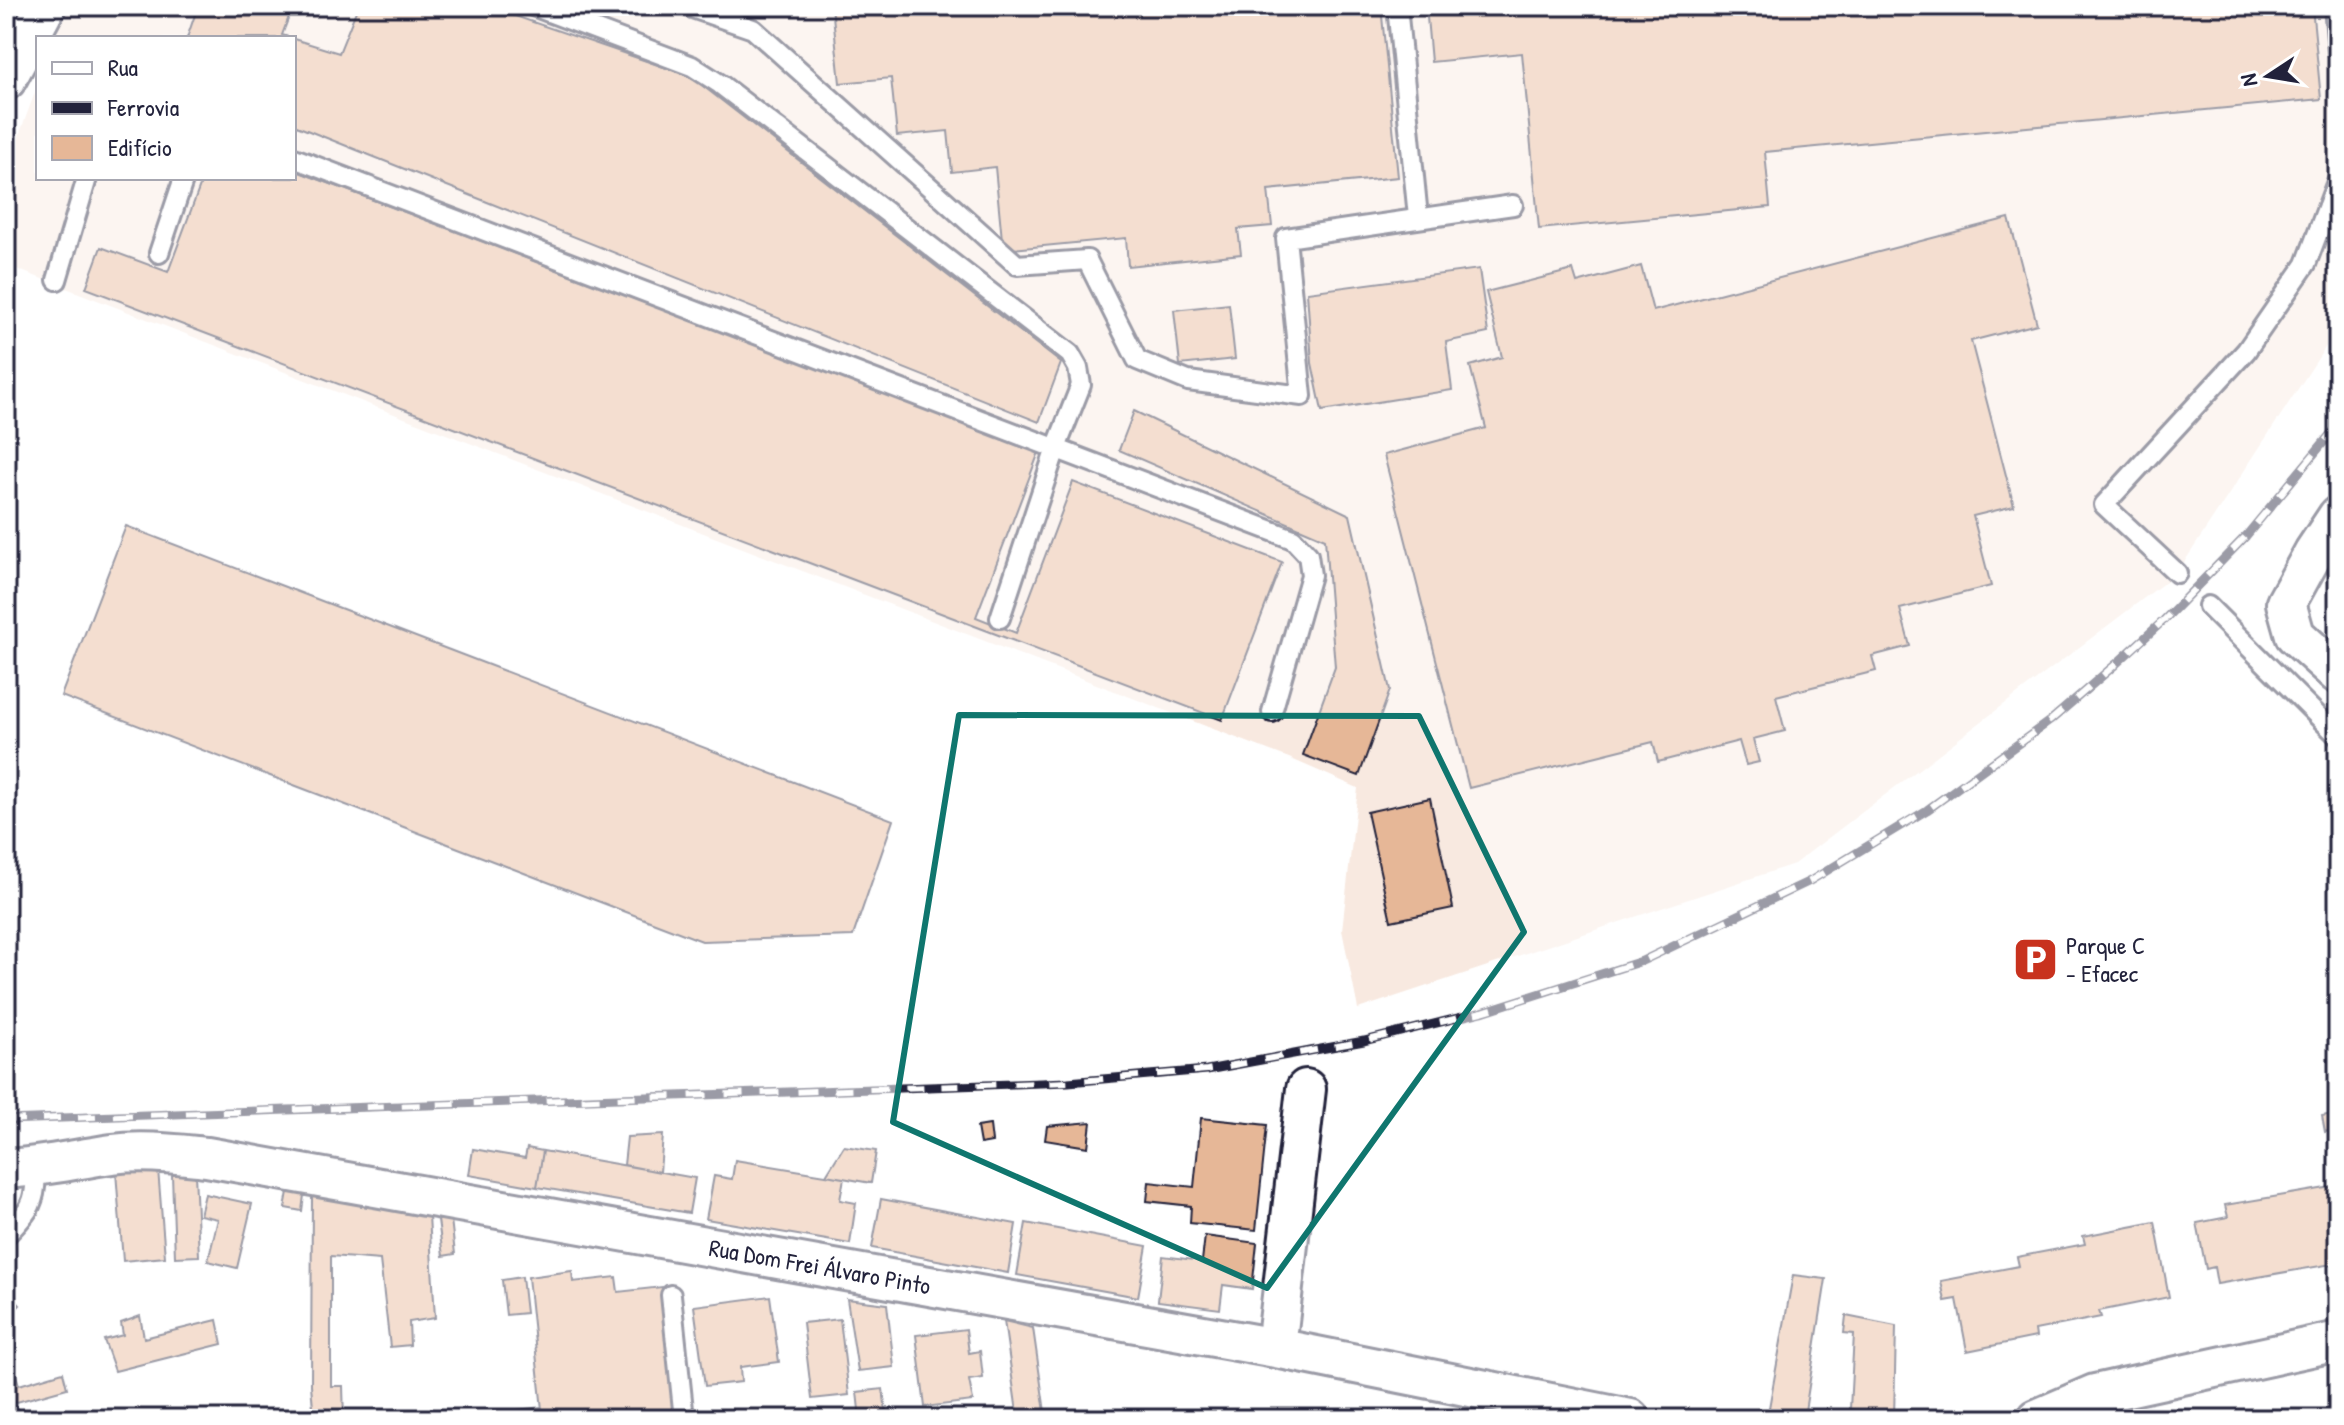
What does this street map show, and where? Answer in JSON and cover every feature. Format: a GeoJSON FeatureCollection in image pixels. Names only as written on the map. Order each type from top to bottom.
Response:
{"type":"FeatureCollection","features":[{"type":"Feature","properties":{"kind":"street"},"geometry":{"type":"LineString","coordinates":[[22,64],[46,6]]}},
{"type":"Feature","properties":{"kind":"street"},"geometry":{"type":"LineString","coordinates":[[2338,516],[2286,603],[2295,635],[2338,674]]}},
{"type":"Feature","properties":{"kind":"street"},"geometry":{"type":"LineString","coordinates":[[1276,1348],[1306,1089]]}},
{"type":"Feature","properties":{"kind":"street","name":"Rua Dom Frei Álvaro Pinto"},"geometry":{"type":"LineString","coordinates":[[20,1168],[153,1151],[207,1157],[1276,1348],[1630,1419]]}},
{"type":"Feature","properties":{"kind":"street"},"geometry":{"type":"LineString","coordinates":[[2037,1419],[2095,1394],[2338,1341]]}},
{"type":"Feature","properties":{"kind":"lane"},"geometry":{"type":"LineString","coordinates":[[533,6],[692,66],[1070,354],[1078,368],[1081,385],[1056,448],[1000,618]]}},
{"type":"Feature","properties":{"kind":"lane"},"geometry":{"type":"LineString","coordinates":[[686,6],[753,29],[1017,265],[1087,260],[1137,360],[1188,381],[1302,396],[1286,238],[1513,205]]}},
{"type":"Feature","properties":{"kind":"lane"},"geometry":{"type":"LineString","coordinates":[[1397,6],[1418,217]]}},
{"type":"Feature","properties":{"kind":"lane"},"geometry":{"type":"LineString","coordinates":[[2334,6],[2338,51]]}},
{"type":"Feature","properties":{"kind":"lane"},"geometry":{"type":"LineString","coordinates":[[296,159],[1293,539],[1308,555],[1311,575],[1272,712]]}},
{"type":"Feature","properties":{"kind":"lane"},"geometry":{"type":"LineString","coordinates":[[2177,573],[2104,505],[2246,351],[2306,264],[2338,179]]}},
{"type":"Feature","properties":{"kind":"lane"},"geometry":{"type":"LineString","coordinates":[[57,280],[86,180]]}},
{"type":"Feature","properties":{"kind":"lane"},"geometry":{"type":"LineString","coordinates":[[159,253],[183,180]]}},
{"type":"Feature","properties":{"kind":"lane"},"geometry":{"type":"LineString","coordinates":[[2208,606],[2338,736]]}},
{"type":"Feature","properties":{"kind":"lane"},"geometry":{"type":"LineString","coordinates":[[6,1235],[26,1216],[35,1196],[20,1168]]}},
{"type":"Feature","properties":{"kind":"lane"},"geometry":{"type":"LineString","coordinates":[[671,1295],[684,1419]]}},
{"type":"Feature","properties":{"kind":"highlighted area"},"geometry":{"type":"Polygon","coordinates":[[[959,715],[1419,716],[1524,932],[1267,1288],[893,1122],[959,715]]]}},
{"type":"Feature","properties":{"kind":"shaded area"},"geometry":{"type":"Polygon","coordinates":[[[66,6],[2338,6],[2338,328],[2177,573],[1794,864],[1358,1009],[1342,930],[1358,788],[1289,758],[6,265],[6,171],[36,89],[36,180],[296,180],[296,36],[56,36],[66,6]]]}},
{"type":"Feature","properties":{"kind":"building"},"geometry":{"type":"Polygon","coordinates":[[[198,6],[293,6],[282,35],[285,36],[188,36],[198,6]]]}},
{"type":"Feature","properties":{"kind":"building"},"geometry":{"type":"Polygon","coordinates":[[[358,6],[486,6],[690,76],[1061,363],[1039,422],[296,126],[296,40],[339,53],[358,6]]]}},
{"type":"Feature","properties":{"kind":"building"},"geometry":{"type":"Polygon","coordinates":[[[832,6],[1381,6],[1398,177],[1268,190],[1272,226],[1238,229],[1241,254],[1128,266],[1126,238],[1003,250],[995,167],[952,172],[948,131],[897,136],[891,78],[840,83],[832,6]]]}},
{"type":"Feature","properties":{"kind":"building"},"geometry":{"type":"Polygon","coordinates":[[[1426,6],[2312,6],[2321,99],[1765,152],[1770,207],[1539,229],[1522,53],[1431,62],[1426,6]]]}},
{"type":"Feature","properties":{"kind":"building"},"geometry":{"type":"Polygon","coordinates":[[[296,171],[1039,452],[976,617],[1016,633],[1073,482],[1282,562],[1222,720],[86,288],[101,247],[168,272],[202,180],[296,180],[296,171]]]}},
{"type":"Feature","properties":{"kind":"building"},"geometry":{"type":"Polygon","coordinates":[[[2009,218],[2037,324],[1971,341],[2014,506],[1973,516],[1991,586],[1900,609],[1910,646],[1872,656],[1876,671],[1776,696],[1785,731],[1753,739],[1759,762],[1746,765],[1739,741],[1658,762],[1653,742],[1469,788],[1384,455],[1486,428],[1470,366],[1502,357],[1486,292],[1573,270],[1577,283],[1641,266],[1653,311],[2009,218]]]}},
{"type":"Feature","properties":{"kind":"building"},"geometry":{"type":"Polygon","coordinates":[[[1479,269],[1488,333],[1446,342],[1452,390],[1322,411],[1312,363],[1307,292],[1479,269]]]}},
{"type":"Feature","properties":{"kind":"building"},"geometry":{"type":"Polygon","coordinates":[[[1229,304],[1235,359],[1180,365],[1174,310],[1229,304]]]}},
{"type":"Feature","properties":{"kind":"building"},"geometry":{"type":"Polygon","coordinates":[[[1134,411],[1350,515],[1390,690],[1359,776],[1303,755],[1335,667],[1325,539],[1119,450],[1134,411]]]}},
{"type":"Feature","properties":{"kind":"building"},"geometry":{"type":"Polygon","coordinates":[[[126,526],[893,820],[853,936],[702,941],[61,696],[126,526]]]}},
{"type":"Feature","properties":{"kind":"building"},"geometry":{"type":"Polygon","coordinates":[[[1430,798],[1453,908],[1391,921],[1367,812],[1430,798]]]}},
{"type":"Feature","properties":{"kind":"building"},"geometry":{"type":"Polygon","coordinates":[[[2338,1113],[2338,1129],[2325,1132],[2322,1116],[2338,1113]]]}},
{"type":"Feature","properties":{"kind":"building"},"geometry":{"type":"Polygon","coordinates":[[[1201,1118],[1267,1125],[1256,1230],[1190,1223],[1191,1206],[1147,1201],[1149,1182],[1194,1187],[1201,1118]]]}},
{"type":"Feature","properties":{"kind":"building"},"geometry":{"type":"Polygon","coordinates":[[[1091,1122],[1088,1147],[1045,1140],[1047,1126],[1091,1122]]]}},
{"type":"Feature","properties":{"kind":"building"},"geometry":{"type":"Polygon","coordinates":[[[990,1125],[992,1142],[980,1144],[977,1127],[990,1125]]]}},
{"type":"Feature","properties":{"kind":"building"},"geometry":{"type":"Polygon","coordinates":[[[663,1135],[660,1172],[624,1165],[627,1137],[663,1135]]]}},
{"type":"Feature","properties":{"kind":"building"},"geometry":{"type":"Polygon","coordinates":[[[844,1146],[876,1151],[871,1183],[826,1175],[844,1146]]]}},
{"type":"Feature","properties":{"kind":"building"},"geometry":{"type":"Polygon","coordinates":[[[527,1148],[543,1151],[537,1187],[469,1175],[473,1149],[525,1158],[527,1148]]]}},
{"type":"Feature","properties":{"kind":"building"},"geometry":{"type":"Polygon","coordinates":[[[543,1151],[695,1178],[689,1213],[537,1187],[543,1151]]]}},
{"type":"Feature","properties":{"kind":"building"},"geometry":{"type":"Polygon","coordinates":[[[735,1160],[844,1178],[840,1200],[856,1203],[850,1244],[706,1219],[714,1176],[732,1179],[735,1160]]]}},
{"type":"Feature","properties":{"kind":"building"},"geometry":{"type":"Polygon","coordinates":[[[158,1169],[165,1257],[123,1261],[116,1172],[158,1169]]]}},
{"type":"Feature","properties":{"kind":"building"},"geometry":{"type":"Polygon","coordinates":[[[195,1174],[199,1256],[175,1257],[172,1175],[195,1174]]]}},
{"type":"Feature","properties":{"kind":"building"},"geometry":{"type":"Polygon","coordinates":[[[2338,1186],[2338,1263],[2217,1284],[2214,1267],[2206,1269],[2197,1223],[2228,1217],[2225,1205],[2338,1186]]]}},
{"type":"Feature","properties":{"kind":"building"},"geometry":{"type":"Polygon","coordinates":[[[288,1192],[304,1195],[302,1211],[285,1208],[288,1192]]]}},
{"type":"Feature","properties":{"kind":"building"},"geometry":{"type":"Polygon","coordinates":[[[205,1194],[252,1204],[237,1268],[208,1261],[218,1219],[200,1215],[205,1194]]]}},
{"type":"Feature","properties":{"kind":"building"},"geometry":{"type":"Polygon","coordinates":[[[312,1196],[429,1215],[435,1318],[409,1322],[410,1345],[390,1347],[380,1260],[331,1256],[331,1386],[343,1386],[344,1419],[314,1419],[311,1385],[312,1196]]]}},
{"type":"Feature","properties":{"kind":"building"},"geometry":{"type":"Polygon","coordinates":[[[881,1199],[1016,1224],[1008,1273],[872,1248],[881,1199]]]}},
{"type":"Feature","properties":{"kind":"building"},"geometry":{"type":"Polygon","coordinates":[[[451,1219],[455,1254],[443,1256],[438,1220],[451,1219]]]}},
{"type":"Feature","properties":{"kind":"building"},"geometry":{"type":"Polygon","coordinates":[[[2155,1222],[2169,1297],[2099,1311],[2101,1317],[2035,1330],[2036,1337],[1967,1351],[1957,1299],[1945,1301],[1941,1281],[2019,1266],[2017,1257],[2085,1244],[2083,1236],[2155,1222]]]}},
{"type":"Feature","properties":{"kind":"building"},"geometry":{"type":"Polygon","coordinates":[[[1026,1223],[1147,1246],[1138,1297],[1017,1275],[1026,1223]]]}},
{"type":"Feature","properties":{"kind":"building"},"geometry":{"type":"Polygon","coordinates":[[[1205,1236],[1257,1243],[1252,1289],[1223,1285],[1220,1309],[1158,1301],[1163,1256],[1202,1261],[1205,1236]]]}},
{"type":"Feature","properties":{"kind":"building"},"geometry":{"type":"Polygon","coordinates":[[[572,1271],[573,1282],[616,1277],[618,1292],[662,1287],[676,1419],[543,1419],[528,1277],[572,1271]]]}},
{"type":"Feature","properties":{"kind":"building"},"geometry":{"type":"Polygon","coordinates":[[[1793,1275],[1826,1279],[1805,1411],[1827,1419],[1767,1419],[1793,1275]]]}},
{"type":"Feature","properties":{"kind":"building"},"geometry":{"type":"Polygon","coordinates":[[[522,1277],[526,1313],[506,1315],[502,1280],[522,1277]]]}},
{"type":"Feature","properties":{"kind":"building"},"geometry":{"type":"Polygon","coordinates":[[[6,1290],[20,1305],[6,1319],[6,1290]]]}},
{"type":"Feature","properties":{"kind":"building"},"geometry":{"type":"Polygon","coordinates":[[[770,1296],[779,1362],[740,1367],[741,1382],[705,1386],[694,1306],[770,1296]]]}},
{"type":"Feature","properties":{"kind":"building"},"geometry":{"type":"Polygon","coordinates":[[[847,1299],[887,1304],[894,1367],[858,1371],[847,1299]]]}},
{"type":"Feature","properties":{"kind":"building"},"geometry":{"type":"Polygon","coordinates":[[[140,1316],[144,1338],[217,1320],[222,1344],[115,1371],[104,1340],[123,1335],[121,1323],[140,1316]]]}},
{"type":"Feature","properties":{"kind":"building"},"geometry":{"type":"Polygon","coordinates":[[[1846,1316],[1896,1326],[1894,1419],[1864,1419],[1864,1412],[1850,1409],[1854,1334],[1844,1333],[1846,1316]]]}},
{"type":"Feature","properties":{"kind":"building"},"geometry":{"type":"Polygon","coordinates":[[[840,1319],[849,1395],[812,1399],[803,1323],[840,1319]]]}},
{"type":"Feature","properties":{"kind":"building"},"geometry":{"type":"Polygon","coordinates":[[[1004,1321],[1033,1328],[1046,1419],[1018,1419],[1004,1321]]]}},
{"type":"Feature","properties":{"kind":"building"},"geometry":{"type":"Polygon","coordinates":[[[966,1329],[969,1353],[980,1351],[983,1378],[969,1380],[973,1401],[925,1407],[916,1335],[966,1329]]]}},
{"type":"Feature","properties":{"kind":"building"},"geometry":{"type":"Polygon","coordinates":[[[13,1365],[19,1385],[63,1372],[67,1388],[6,1405],[6,1367],[13,1365]]]}},
{"type":"Feature","properties":{"kind":"building"},"geometry":{"type":"Polygon","coordinates":[[[883,1389],[887,1419],[860,1419],[857,1392],[883,1389]]]}},
{"type":"Feature","properties":{"kind":"building"},"geometry":{"type":"Polygon","coordinates":[[[541,1407],[543,1419],[509,1419],[508,1411],[541,1407]]]}},
{"type":"Feature","properties":{"kind":"building"},"geometry":{"type":"Polygon","coordinates":[[[1009,1414],[1010,1419],[965,1419],[1009,1414]]]}},
{"type":"Feature","properties":{"kind":"railway"},"geometry":{"type":"LineString","coordinates":[[6,1120],[1068,1082],[1207,1070],[1364,1041],[1482,1012],[1642,961],[1810,881],[1927,810],[2051,720],[2163,621],[2246,536],[2338,425]]}},
{"type":"Feature","properties":{"kind":"place","name":"Parque C - Efacec"},"geometry":{"type":"Point","coordinates":[2035,959]}}]}
